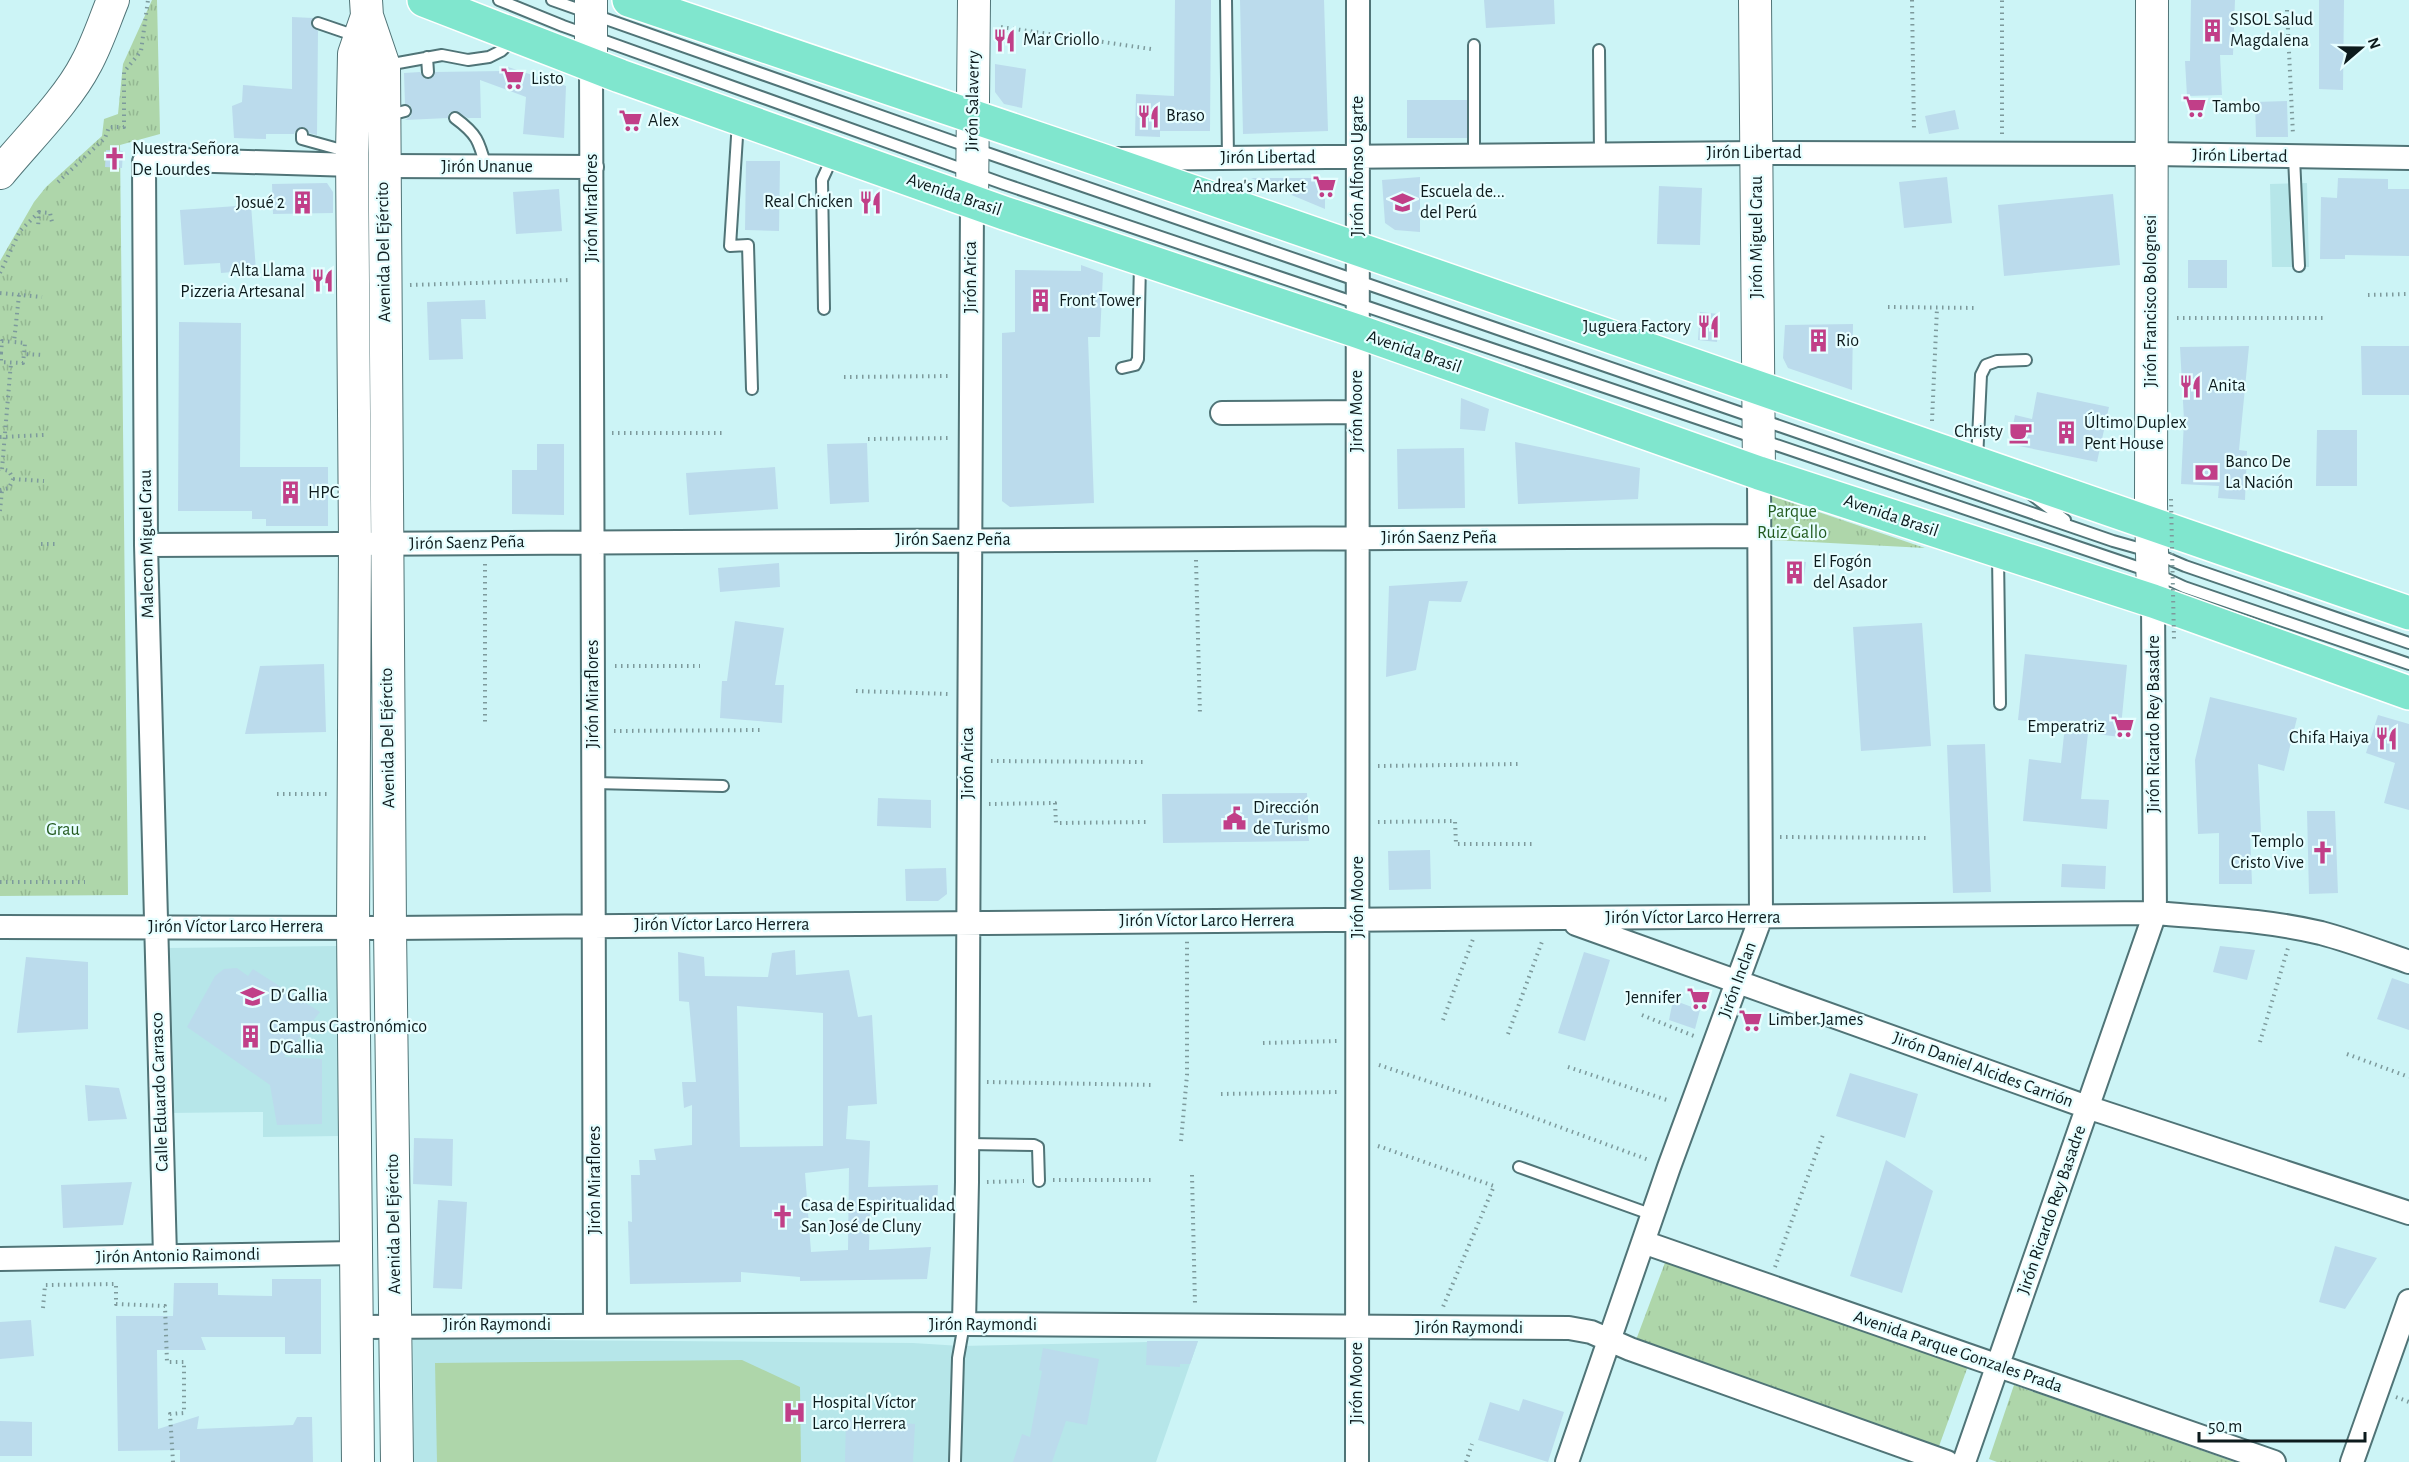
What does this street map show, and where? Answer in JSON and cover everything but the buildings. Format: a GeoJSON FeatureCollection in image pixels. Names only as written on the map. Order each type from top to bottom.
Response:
{"type":"FeatureCollection","features":[{"type":"Feature","properties":{"kind":"main road"},"geometry":{"type":"LineString","coordinates":[[0,173],[63,98],[85,67],[98,40],[112,0]]}},
{"type":"Feature","properties":{"kind":"main road","name":"Avenida Brasil"},"geometry":{"type":"LineString","coordinates":[[424,0],[517,36],[591,29],[738,118],[835,153],[973,160],[1098,159],[1357,264],[1759,415],[1931,447],[1988,467],[2156,550],[2409,613]]}},
{"type":"Feature","properties":{"kind":"main road","name":"Avenida Brasil"},"geometry":{"type":"LineString","coordinates":[[629,0],[973,160],[1140,260],[1357,317],[1759,473],[1998,552],[2156,550]]}},
{"type":"Feature","properties":{"kind":"main road","name":"Jirón Miguel Grau"},"geometry":{"type":"LineString","coordinates":[[1755,0],[1759,473]]}},
{"type":"Feature","properties":{"kind":"main road","name":"Jirón Francisco Bolognesi"},"geometry":{"type":"LineString","coordinates":[[2152,0],[2151,318],[2156,550]]}},
{"type":"Feature","properties":{"kind":"main road","name":"Jirón Salaverry"},"geometry":{"type":"LineString","coordinates":[[973,160],[974,11]]}},
{"type":"Feature","properties":{"kind":"main road","name":"Avenida Del Ejército"},"geometry":{"type":"LineString","coordinates":[[362,12],[384,66],[394,114],[383,166],[397,1462]]}},
{"type":"Feature","properties":{"kind":"main road","name":"Avenida Del Ejército"},"geometry":{"type":"LineString","coordinates":[[358,1462],[353,927],[355,543],[352,159],[354,54],[362,12]]}},
{"type":"Feature","properties":{"kind":"main road","name":"Avenida Brasil"},"geometry":{"type":"LineString","coordinates":[[2156,550],[2211,623],[2409,693]]}},
{"type":"Feature","properties":{"kind":"street","name":"Jirón Alfonso Ugarte"},"geometry":{"type":"LineString","coordinates":[[1357,317],[1358,0]]}},
{"type":"Feature","properties":{"kind":"street","name":"Jirón Miraflores"},"geometry":{"type":"LineString","coordinates":[[591,29],[595,1324]]}},
{"type":"Feature","properties":{"kind":"street","name":"Malecon Miguel Grau"},"geometry":{"type":"LineString","coordinates":[[155,927],[146,545],[146,160],[301,148],[352,159]]}},
{"type":"Feature","properties":{"kind":"street","name":"Jirón Libertad"},"geometry":{"type":"LineString","coordinates":[[1098,159],[1756,153],[2152,154],[2409,158]]}},
{"type":"Feature","properties":{"kind":"street","name":"Jirón Arica"},"geometry":{"type":"LineString","coordinates":[[964,1324],[967,1182],[973,160]]}},
{"type":"Feature","properties":{"kind":"street","name":"Jirón Unanue"},"geometry":{"type":"LineString","coordinates":[[383,166],[592,167]]}},
{"type":"Feature","properties":{"kind":"street","name":"Jirón Moore"},"geometry":{"type":"LineString","coordinates":[[1357,317],[1358,1462]]}},
{"type":"Feature","properties":{"kind":"street"},"geometry":{"type":"LineString","coordinates":[[1222,413],[1357,412]]}},
{"type":"Feature","properties":{"kind":"street","name":"Jirón Inclan"},"geometry":{"type":"LineString","coordinates":[[1567,1462],[1669,1167],[1761,917],[1759,473]]}},
{"type":"Feature","properties":{"kind":"street","name":"Jirón Saenz Peña"},"geometry":{"type":"LineString","coordinates":[[146,545],[1760,536]]}},
{"type":"Feature","properties":{"kind":"street","name":"Jirón Ricardo Rey Basadre"},"geometry":{"type":"LineString","coordinates":[[1964,1462],[2156,913],[2156,550]]}},
{"type":"Feature","properties":{"kind":"street","name":"Jirón Víctor Larco Herrera"},"geometry":{"type":"LineString","coordinates":[[0,927],[390,928],[2156,913],[2265,923],[2294,928],[2322,934],[2409,962]]}},
{"type":"Feature","properties":{"kind":"street","name":"Jirón Daniel Alcides Carrión"},"geometry":{"type":"LineString","coordinates":[[1556,919],[2088,1107],[2409,1213]]}},
{"type":"Feature","properties":{"kind":"street","name":"Calle Eduardo Carrasco"},"geometry":{"type":"LineString","coordinates":[[155,927],[165,1256]]}},
{"type":"Feature","properties":{"kind":"street","name":"Avenida Parque Gonzales Prada"},"geometry":{"type":"LineString","coordinates":[[1643,1242],[2274,1462]]}},
{"type":"Feature","properties":{"kind":"street","name":"Jirón Antonio Raimondi"},"geometry":{"type":"LineString","coordinates":[[0,1259],[356,1253]]}},
{"type":"Feature","properties":{"kind":"street"},"geometry":{"type":"LineString","coordinates":[[2352,1462],[2409,1301]]}},
{"type":"Feature","properties":{"kind":"street","name":"Jirón Raymondi"},"geometry":{"type":"LineString","coordinates":[[356,1327],[595,1324],[964,1324],[1569,1328],[1591,1332],[1609,1340]]}},
{"type":"Feature","properties":{"kind":"street"},"geometry":{"type":"LineString","coordinates":[[1609,1340],[1947,1462]]}},
{"type":"Feature","properties":{"kind":"lane","name":"Avenida Brasil"},"geometry":{"type":"LineString","coordinates":[[499,0],[591,29],[973,160],[1357,317],[1759,415],[2156,550],[2185,566],[2409,643]]}},
{"type":"Feature","properties":{"kind":"lane","name":"Avenida Brasil"},"geometry":{"type":"LineString","coordinates":[[552,0],[591,29],[973,160],[1357,264]]}},
{"type":"Feature","properties":{"kind":"lane"},"geometry":{"type":"LineString","coordinates":[[1226,0],[1228,158]]}},
{"type":"Feature","properties":{"kind":"lane"},"geometry":{"type":"LineString","coordinates":[[318,23],[362,12]]}},
{"type":"Feature","properties":{"kind":"lane"},"geometry":{"type":"LineString","coordinates":[[384,66],[442,55],[468,60],[489,57],[501,51],[517,36]]}},
{"type":"Feature","properties":{"kind":"lane"},"geometry":{"type":"LineString","coordinates":[[1474,45],[1474,156]]}},
{"type":"Feature","properties":{"kind":"lane"},"geometry":{"type":"LineString","coordinates":[[1599,50],[1600,155]]}},
{"type":"Feature","properties":{"kind":"lane"},"geometry":{"type":"LineString","coordinates":[[427,57],[428,72]]}},
{"type":"Feature","properties":{"kind":"lane"},"geometry":{"type":"LineString","coordinates":[[455,118],[471,130],[478,139],[486,167]]}},
{"type":"Feature","properties":{"kind":"lane"},"geometry":{"type":"LineString","coordinates":[[738,118],[730,246],[748,245],[752,389]]}},
{"type":"Feature","properties":{"kind":"lane"},"geometry":{"type":"LineString","coordinates":[[824,309],[822,180],[835,153]]}},
{"type":"Feature","properties":{"kind":"lane"},"geometry":{"type":"LineString","coordinates":[[2294,157],[2299,266]]}},
{"type":"Feature","properties":{"kind":"lane"},"geometry":{"type":"LineString","coordinates":[[1122,368],[1135,365],[1138,359],[1140,260]]}},
{"type":"Feature","properties":{"kind":"lane"},"geometry":{"type":"LineString","coordinates":[[2026,360],[1997,361],[1986,365],[1981,375],[1988,467],[2072,526]]}},
{"type":"Feature","properties":{"kind":"lane","name":"Avenida Brasil"},"geometry":{"type":"LineString","coordinates":[[1759,415],[2072,526],[2156,550],[2184,587],[2409,664]]}},
{"type":"Feature","properties":{"kind":"lane"},"geometry":{"type":"LineString","coordinates":[[1998,552],[2000,704]]}},
{"type":"Feature","properties":{"kind":"lane"},"geometry":{"type":"LineString","coordinates":[[2184,587],[2211,623]]}},
{"type":"Feature","properties":{"kind":"lane"},"geometry":{"type":"LineString","coordinates":[[594,783],[723,786]]}},
{"type":"Feature","properties":{"kind":"lane"},"geometry":{"type":"LineString","coordinates":[[967,1144],[1034,1144],[1038,1147],[1039,1180]]}},
{"type":"Feature","properties":{"kind":"lane"},"geometry":{"type":"LineString","coordinates":[[1519,1167],[1653,1215]]}},
{"type":"Feature","properties":{"kind":"lane"},"geometry":{"type":"LineString","coordinates":[[955,1462],[958,1358],[964,1324]]}},
{"type":"Feature","properties":{"kind":"path"},"geometry":{"type":"LineString","coordinates":[[58,182],[105,138],[110,127],[124,126],[124,72],[141,51],[148,0]]}},
{"type":"Feature","properties":{"kind":"path"},"geometry":{"type":"LineString","coordinates":[[1912,0],[1914,153]]}},
{"type":"Feature","properties":{"kind":"path"},"geometry":{"type":"LineString","coordinates":[[2002,0],[2002,153]]}},
{"type":"Feature","properties":{"kind":"path"},"geometry":{"type":"LineString","coordinates":[[2287,10],[2294,157]]}},
{"type":"Feature","properties":{"kind":"path"},"geometry":{"type":"LineString","coordinates":[[974,11],[1151,50]]}},
{"type":"Feature","properties":{"kind":"path"},"geometry":{"type":"LineString","coordinates":[[0,273],[20,231],[39,212],[51,213],[52,222]]}},
{"type":"Feature","properties":{"kind":"path"},"geometry":{"type":"LineString","coordinates":[[38,227],[39,212]]}},
{"type":"Feature","properties":{"kind":"path"},"geometry":{"type":"LineString","coordinates":[[385,286],[592,279]]}},
{"type":"Feature","properties":{"kind":"path"},"geometry":{"type":"LineString","coordinates":[[0,293],[42,297]]}},
{"type":"Feature","properties":{"kind":"path"},"geometry":{"type":"LineString","coordinates":[[2368,295],[2409,294]]}},
{"type":"Feature","properties":{"kind":"path"},"geometry":{"type":"LineString","coordinates":[[14,342],[19,295]]}},
{"type":"Feature","properties":{"kind":"path"},"geometry":{"type":"LineString","coordinates":[[1888,307],[1978,308]]}},
{"type":"Feature","properties":{"kind":"path"},"geometry":{"type":"LineString","coordinates":[[1931,447],[1938,308]]}},
{"type":"Feature","properties":{"kind":"path"},"geometry":{"type":"LineString","coordinates":[[2151,318],[2326,318]]}},
{"type":"Feature","properties":{"kind":"path"},"geometry":{"type":"LineString","coordinates":[[2,341],[25,343],[23,363],[1,362],[1,353],[2,341]]}},
{"type":"Feature","properties":{"kind":"path"},"geometry":{"type":"LineString","coordinates":[[24,354],[43,355]]}},
{"type":"Feature","properties":{"kind":"path"},"geometry":{"type":"LineString","coordinates":[[0,511],[1,490],[9,488],[13,479],[11,473],[1,469],[2,437],[11,362]]}},
{"type":"Feature","properties":{"kind":"path"},"geometry":{"type":"LineString","coordinates":[[844,377],[971,376]]}},
{"type":"Feature","properties":{"kind":"path"},"geometry":{"type":"LineString","coordinates":[[592,433],[725,433]]}},
{"type":"Feature","properties":{"kind":"path"},"geometry":{"type":"LineString","coordinates":[[2,437],[44,435]]}},
{"type":"Feature","properties":{"kind":"path"},"geometry":{"type":"LineString","coordinates":[[868,439],[970,438]]}},
{"type":"Feature","properties":{"kind":"path"},"geometry":{"type":"LineString","coordinates":[[13,479],[44,481]]}},
{"type":"Feature","properties":{"kind":"path"},"geometry":{"type":"LineString","coordinates":[[1195,539],[1200,715]]}},
{"type":"Feature","properties":{"kind":"path"},"geometry":{"type":"LineString","coordinates":[[485,542],[485,722]]}},
{"type":"Feature","properties":{"kind":"path"},"geometry":{"type":"LineString","coordinates":[[41,544],[59,544]]}},
{"type":"Feature","properties":{"kind":"path"},"geometry":{"type":"LineString","coordinates":[[2156,550],[2174,639]]}},
{"type":"Feature","properties":{"kind":"path"},"geometry":{"type":"LineString","coordinates":[[593,666],[700,666]]}},
{"type":"Feature","properties":{"kind":"path"},"geometry":{"type":"LineString","coordinates":[[856,691],[969,695]]}},
{"type":"Feature","properties":{"kind":"path"},"geometry":{"type":"LineString","coordinates":[[593,731],[760,730]]}},
{"type":"Feature","properties":{"kind":"path"},"geometry":{"type":"LineString","coordinates":[[968,761],[1146,762]]}},
{"type":"Feature","properties":{"kind":"path"},"geometry":{"type":"LineString","coordinates":[[1358,766],[1518,764]]}},
{"type":"Feature","properties":{"kind":"path"},"geometry":{"type":"LineString","coordinates":[[277,794],[354,795]]}},
{"type":"Feature","properties":{"kind":"path"},"geometry":{"type":"LineString","coordinates":[[968,804],[1055,803],[1056,823],[1148,822]]}},
{"type":"Feature","properties":{"kind":"path"},"geometry":{"type":"LineString","coordinates":[[1358,822],[1455,821],[1456,844],[1532,844]]}},
{"type":"Feature","properties":{"kind":"path"},"geometry":{"type":"LineString","coordinates":[[1761,837],[1929,838]]}},
{"type":"Feature","properties":{"kind":"path"},"geometry":{"type":"LineString","coordinates":[[0,882],[86,882]]}},
{"type":"Feature","properties":{"kind":"path"},"geometry":{"type":"LineString","coordinates":[[1443,1020],[1481,919]]}},
{"type":"Feature","properties":{"kind":"path"},"geometry":{"type":"LineString","coordinates":[[1508,1034],[1556,919]]}},
{"type":"Feature","properties":{"kind":"path"},"geometry":{"type":"LineString","coordinates":[[1181,1141],[1187,1075],[1186,922]]}},
{"type":"Feature","properties":{"kind":"path"},"geometry":{"type":"LineString","coordinates":[[2260,1042],[2294,928]]}},
{"type":"Feature","properties":{"kind":"path"},"geometry":{"type":"LineString","coordinates":[[1642,1015],[1714,1044]]}},
{"type":"Feature","properties":{"kind":"path"},"geometry":{"type":"LineString","coordinates":[[1263,1043],[1358,1049],[1505,1107],[1669,1167]]}},
{"type":"Feature","properties":{"kind":"path"},"geometry":{"type":"LineString","coordinates":[[2348,1054],[2409,1077]]}},
{"type":"Feature","properties":{"kind":"path"},"geometry":{"type":"LineString","coordinates":[[1568,1067],[1691,1107]]}},
{"type":"Feature","properties":{"kind":"path"},"geometry":{"type":"LineString","coordinates":[[967,1082],[1154,1085]]}},
{"type":"Feature","properties":{"kind":"path"},"geometry":{"type":"LineString","coordinates":[[1221,1094],[1358,1092]]}},
{"type":"Feature","properties":{"kind":"path"},"geometry":{"type":"LineString","coordinates":[[1768,1286],[1824,1132]]}},
{"type":"Feature","properties":{"kind":"path"},"geometry":{"type":"LineString","coordinates":[[1358,1139],[1494,1186],[1433,1328]]}},
{"type":"Feature","properties":{"kind":"path"},"geometry":{"type":"LineString","coordinates":[[1192,1176],[1195,1326]]}},
{"type":"Feature","properties":{"kind":"path"},"geometry":{"type":"LineString","coordinates":[[967,1182],[1151,1180]]}},
{"type":"Feature","properties":{"kind":"path"},"geometry":{"type":"LineString","coordinates":[[43,1308],[45,1285],[103,1283],[116,1284],[116,1304],[165,1306],[167,1362],[184,1362],[184,1413],[170,1414],[173,1462]]}},
{"type":"Feature","properties":{"kind":"path"},"geometry":{"type":"LineString","coordinates":[[1466,1462],[1472,1444]]}},
{"type":"Feature","properties":{"kind":"shaded area"},"geometry":{"type":"Polygon","coordinates":[[[2307,183],[2309,267],[2272,267],[2270,184],[2307,183]]]}},
{"type":"Feature","properties":{"kind":"shaded area","name":"D' Gallia"},"geometry":{"type":"Polygon","coordinates":[[[337,946],[339,1136],[263,1137],[263,1112],[168,1113],[166,948],[337,946]]]}},
{"type":"Feature","properties":{"kind":"shaded area","name":"Hospital Víctor Larco Herrera"},"geometry":{"type":"Polygon","coordinates":[[[413,1339],[913,1343],[961,1346],[1198,1341],[1156,1462],[414,1462],[413,1339]]]}},
{"type":"Feature","properties":{"kind":"green space","name":"Grau"},"geometry":{"type":"Polygon","coordinates":[[[152,0],[157,0],[160,134],[120,145],[128,895],[0,896],[0,261],[34,202],[46,187],[102,136],[104,119],[118,114],[123,64],[152,0]]]}},
{"type":"Feature","properties":{"kind":"green space","name":"Parque Ruiz Gallo"},"geometry":{"type":"Polygon","coordinates":[[[1771,496],[1925,548],[1771,540],[1771,496]]]}},
{"type":"Feature","properties":{"kind":"green space"},"geometry":{"type":"Polygon","coordinates":[[[1666,1260],[1968,1366],[1938,1449],[1636,1340],[1666,1260]]]}},
{"type":"Feature","properties":{"kind":"green space"},"geometry":{"type":"Polygon","coordinates":[[[742,1360],[800,1387],[801,1462],[437,1462],[435,1363],[742,1360]]]}},
{"type":"Feature","properties":{"kind":"green space"},"geometry":{"type":"Polygon","coordinates":[[[2014,1385],[2235,1462],[1997,1462],[1989,1459],[2014,1385]]]}},
{"type":"Feature","properties":{"kind":"place","name":"SISOL Salud Magdalena"},"geometry":{"type":"Point","coordinates":[2212,30]}},
{"type":"Feature","properties":{"kind":"place","name":"Mar Criollo"},"geometry":{"type":"Point","coordinates":[1005,40]}},
{"type":"Feature","properties":{"kind":"place","name":"Listo"},"geometry":{"type":"Point","coordinates":[513,79]}},
{"type":"Feature","properties":{"kind":"place","name":"Tambo"},"geometry":{"type":"Point","coordinates":[2194,107]}},
{"type":"Feature","properties":{"kind":"place","name":"Braso"},"geometry":{"type":"Point","coordinates":[1148,116]}},
{"type":"Feature","properties":{"kind":"place","name":"Alex"},"geometry":{"type":"Point","coordinates":[630,121]}},
{"type":"Feature","properties":{"kind":"place","name":"Nuestra Señora De Lourdes"},"geometry":{"type":"Point","coordinates":[114,159]}},
{"type":"Feature","properties":{"kind":"place","name":"Andrea's Market"},"geometry":{"type":"Point","coordinates":[1324,187]}},
{"type":"Feature","properties":{"kind":"place","name":"Real Chicken"},"geometry":{"type":"Point","coordinates":[871,202]}},
{"type":"Feature","properties":{"kind":"place","name":"Escuela de... del Perú"},"geometry":{"type":"Point","coordinates":[1402,202]}},
{"type":"Feature","properties":{"kind":"place","name":"Josué 2"},"geometry":{"type":"Point","coordinates":[303,203]}},
{"type":"Feature","properties":{"kind":"place","name":"Alta Llama Pizzeria Artesanal"},"geometry":{"type":"Point","coordinates":[323,281]}},
{"type":"Feature","properties":{"kind":"place","name":"Front Tower"},"geometry":{"type":"Point","coordinates":[1041,301]}},
{"type":"Feature","properties":{"kind":"place","name":"Juguera Factory"},"geometry":{"type":"Point","coordinates":[1709,327]}},
{"type":"Feature","properties":{"kind":"place","name":"Rio"},"geometry":{"type":"Point","coordinates":[1818,341]}},
{"type":"Feature","properties":{"kind":"place","name":"Anita"},"geometry":{"type":"Point","coordinates":[2190,386]}},
{"type":"Feature","properties":{"kind":"place","name":"Christy"},"geometry":{"type":"Point","coordinates":[2021,432]}},
{"type":"Feature","properties":{"kind":"place","name":"Último Duplex Pent House"},"geometry":{"type":"Point","coordinates":[2066,433]}},
{"type":"Feature","properties":{"kind":"place","name":"Banco De La Nación"},"geometry":{"type":"Point","coordinates":[2207,472]}},
{"type":"Feature","properties":{"kind":"place","name":"HPC"},"geometry":{"type":"Point","coordinates":[290,493]}},
{"type":"Feature","properties":{"kind":"place","name":"El Fogón del Asador"},"geometry":{"type":"Point","coordinates":[1795,572]}},
{"type":"Feature","properties":{"kind":"place","name":"Emperatriz"},"geometry":{"type":"Point","coordinates":[2123,727]}},
{"type":"Feature","properties":{"kind":"place","name":"Chifa Haiya"},"geometry":{"type":"Point","coordinates":[2387,738]}},
{"type":"Feature","properties":{"kind":"place","name":"Dirección de Turismo"},"geometry":{"type":"Point","coordinates":[1235,818]}},
{"type":"Feature","properties":{"kind":"place","name":"Templo Cristo Vive"},"geometry":{"type":"Point","coordinates":[2322,852]}},
{"type":"Feature","properties":{"kind":"place","name":"D' Gallia"},"geometry":{"type":"Point","coordinates":[252,996]}},
{"type":"Feature","properties":{"kind":"place","name":"Jennifer"},"geometry":{"type":"Point","coordinates":[1699,998]}},
{"type":"Feature","properties":{"kind":"place","name":"Limber James"},"geometry":{"type":"Point","coordinates":[1750,1020]}},
{"type":"Feature","properties":{"kind":"place","name":"Campus Gastronómico D'Gallia"},"geometry":{"type":"Point","coordinates":[251,1037]}},
{"type":"Feature","properties":{"kind":"place","name":"Casa de Espiritualidad San José de Cluny"},"geometry":{"type":"Point","coordinates":[783,1216]}},
{"type":"Feature","properties":{"kind":"place","name":"Hospital Víctor Larco Herrera"},"geometry":{"type":"Point","coordinates":[794,1413]}}]}
